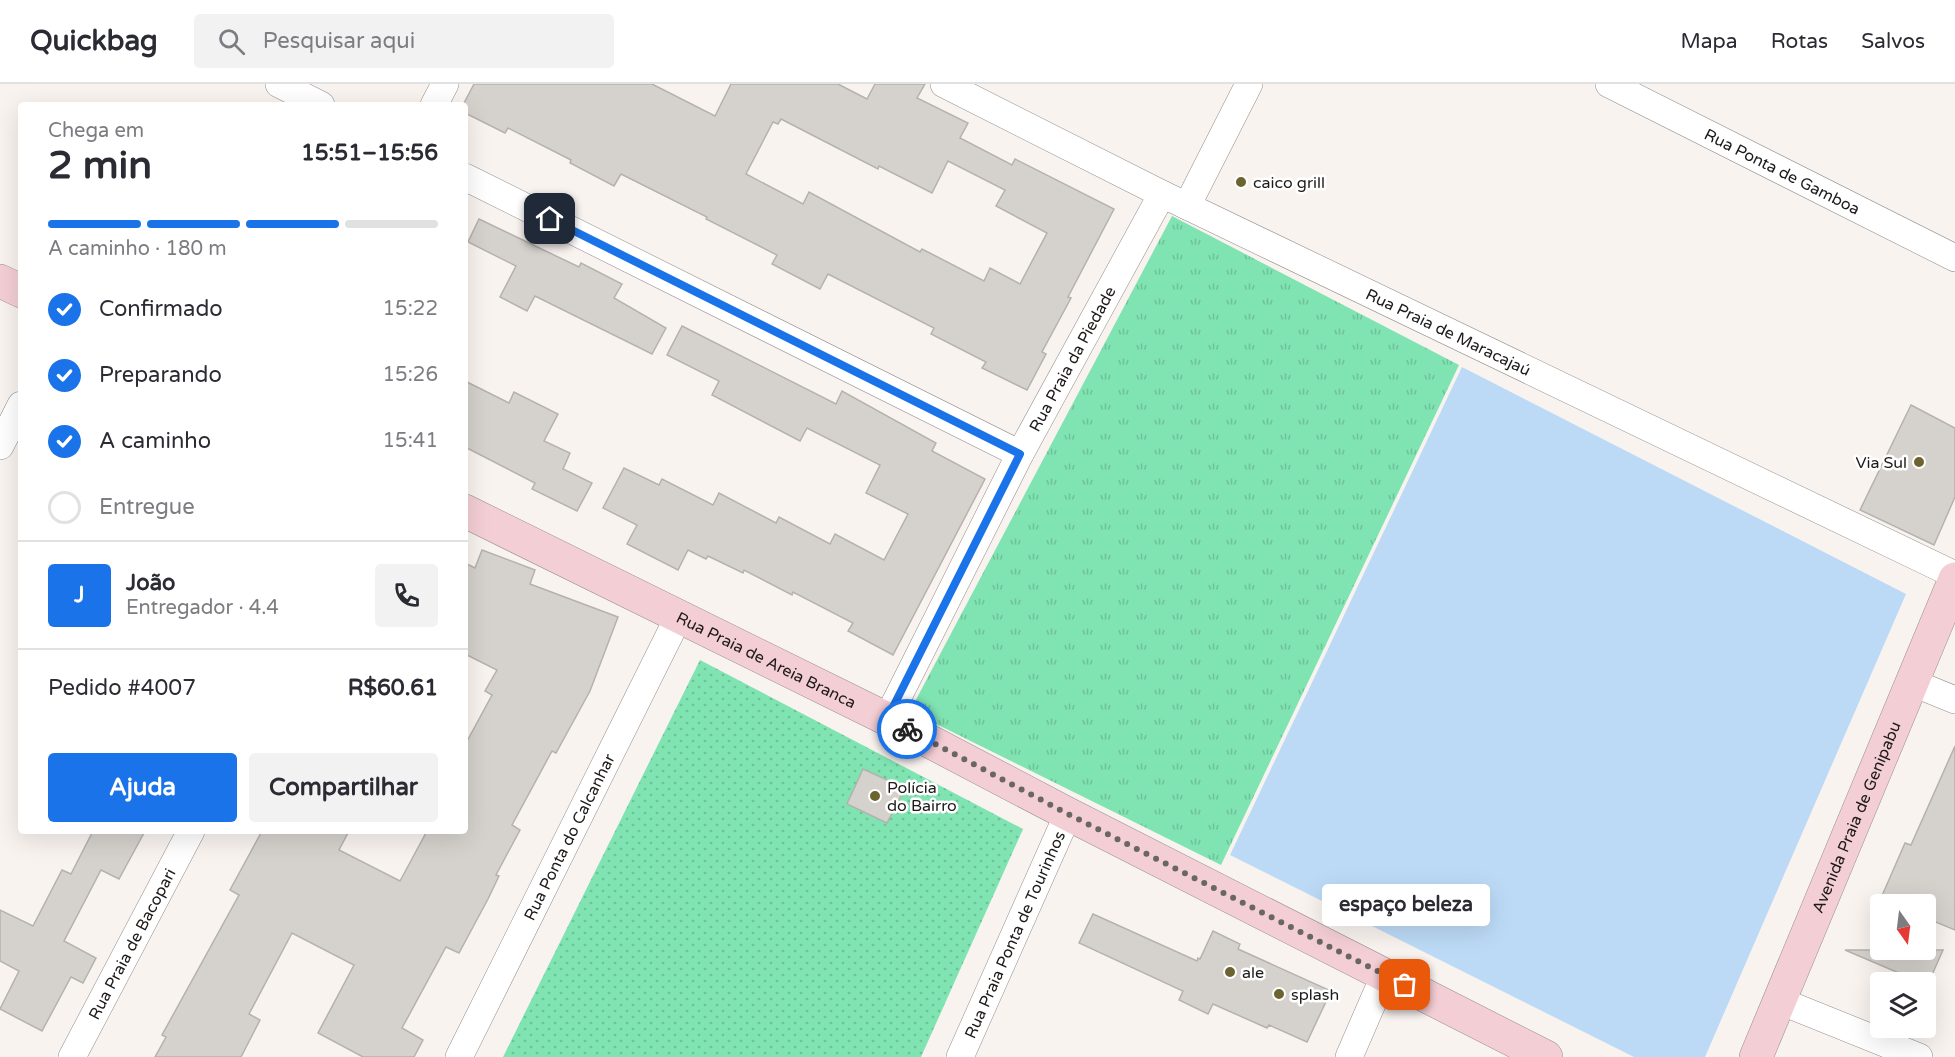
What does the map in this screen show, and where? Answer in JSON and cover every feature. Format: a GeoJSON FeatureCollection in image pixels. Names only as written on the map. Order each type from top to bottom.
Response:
{"type":"FeatureCollection","features":[{"type":"Feature","properties":{"kind":"street"},"geometry":{"type":"LineString","coordinates":[[279,84],[308,102]]}},
{"type":"Feature","properties":{"kind":"street"},"geometry":{"type":"LineString","coordinates":[[436,102],[445,84]]}},
{"type":"Feature","properties":{"kind":"street","name":"Rua Praia de Maracajaú"},"geometry":{"type":"LineString","coordinates":[[944,84],[1162,194],[1955,577]]}},
{"type":"Feature","properties":{"kind":"street"},"geometry":{"type":"LineString","coordinates":[[1187,206],[1249,84]]}},
{"type":"Feature","properties":{"kind":"street","name":"Rua Ponta de Gamboa"},"geometry":{"type":"LineString","coordinates":[[1609,84],[1955,258]]}},
{"type":"Feature","properties":{"kind":"street"},"geometry":{"type":"LineString","coordinates":[[468,178],[1020,454]]}},
{"type":"Feature","properties":{"kind":"street","name":"Rua Praia da Piedade"},"geometry":{"type":"LineString","coordinates":[[887,719],[1020,454],[1162,194]]}},
{"type":"Feature","properties":{"kind":"street"},"geometry":{"type":"LineString","coordinates":[[0,281],[18,290]]}},
{"type":"Feature","properties":{"kind":"street"},"geometry":{"type":"LineString","coordinates":[[0,446],[18,411]]}},
{"type":"Feature","properties":{"kind":"street","name":"Rua Praia de Areia Branca"},"geometry":{"type":"LineString","coordinates":[[468,512],[887,719],[1068,814],[1546,1057]]}},
{"type":"Feature","properties":{"kind":"street","name":"Avenida Praia de Genipabu"},"geometry":{"type":"LineString","coordinates":[[1756,1057],[1955,577]]}},
{"type":"Feature","properties":{"kind":"street","name":"Rua Ponta do Calcanhar"},"geometry":{"type":"LineString","coordinates":[[459,1057],[679,616]]}},
{"type":"Feature","properties":{"kind":"street"},"geometry":{"type":"LineString","coordinates":[[1911,682],[1955,700]]}},
{"type":"Feature","properties":{"kind":"street","name":"Rua Praia Ponta de Tourinhos"},"geometry":{"type":"LineString","coordinates":[[960,1057],[1068,814]]}},
{"type":"Feature","properties":{"kind":"street","name":"Rua Praia de Bacopari"},"geometry":{"type":"LineString","coordinates":[[72,1057],[189,834]]}},
{"type":"Feature","properties":{"kind":"street"},"geometry":{"type":"LineString","coordinates":[[1348,1057],[1385,974]]}},
{"type":"Feature","properties":{"kind":"street"},"geometry":{"type":"LineString","coordinates":[[1780,1001],[1919,1057]]}},
{"type":"Feature","properties":{"kind":"green space"},"geometry":{"type":"Polygon","coordinates":[[[1172,216],[1459,365],[1221,865],[910,711],[1172,216]]]}},
{"type":"Feature","properties":{"kind":"green space"},"geometry":{"type":"Polygon","coordinates":[[[700,660],[1023,829],[921,1057],[503,1057],[700,660]]]}},
{"type":"Feature","properties":{"kind":"water"},"geometry":{"type":"Polygon","coordinates":[[[1462,367],[1906,594],[1705,1057],[1634,1057],[1230,855],[1462,367]]]}},
{"type":"Feature","properties":{"kind":"building"},"geometry":{"type":"Polygon","coordinates":[[[474,84],[652,84],[715,116],[731,84],[838,84],[867,99],[875,84],[925,84],[917,98],[968,123],[960,138],[1012,165],[1015,159],[1114,209],[1068,297],[1071,298],[1042,352],[1046,354],[1027,390],[982,368],[986,362],[931,334],[934,328],[828,274],[820,289],[772,264],[777,255],[621,174],[614,186],[570,163],[571,160],[508,128],[505,133],[468,114],[468,102],[465,102],[474,84]],[[781,119],[778,124],[773,122],[746,174],[803,204],[809,192],[920,252],[922,249],[984,281],[990,268],[1020,284],[1047,233],[996,206],[1005,190],[948,161],[932,193],[879,166],[878,169],[781,119]]]}},
{"type":"Feature","properties":{"kind":"building"},"geometry":{"type":"Polygon","coordinates":[[[479,219],[579,267],[581,263],[622,284],[614,298],[666,328],[652,354],[535,296],[527,311],[500,297],[516,266],[468,242],[479,219]]]}},
{"type":"Feature","properties":{"kind":"building"},"geometry":{"type":"Polygon","coordinates":[[[682,326],[836,404],[842,391],[936,443],[932,451],[985,479],[893,655],[848,631],[853,623],[744,570],[743,573],[708,556],[706,559],[688,550],[678,570],[627,544],[637,525],[603,508],[624,468],[659,485],[662,479],[713,505],[719,493],[776,523],[779,517],[830,544],[835,534],[884,560],[908,514],[866,493],[880,465],[807,428],[800,441],[712,395],[719,381],[667,355],[682,326]]]}},
{"type":"Feature","properties":{"kind":"building"},"geometry":{"type":"Polygon","coordinates":[[[468,382],[509,403],[514,392],[558,414],[544,441],[570,453],[563,469],[592,483],[577,511],[532,489],[535,483],[468,449],[468,382]]]}},
{"type":"Feature","properties":{"kind":"building","name":"Via Sul"},"geometry":{"type":"Polygon","coordinates":[[[1911,405],[1955,428],[1955,497],[1934,545],[1860,510],[1911,405]]]}},
{"type":"Feature","properties":{"kind":"building"},"geometry":{"type":"Polygon","coordinates":[[[482,550],[535,570],[530,584],[618,617],[590,691],[556,753],[552,751],[512,825],[520,830],[496,875],[499,876],[488,899],[459,953],[446,947],[402,1028],[423,1040],[414,1057],[363,1057],[318,1033],[354,965],[292,933],[249,1014],[260,1020],[241,1057],[155,1057],[166,1037],[162,1035],[239,895],[230,890],[260,834],[347,834],[339,850],[400,881],[425,834],[468,834],[468,739],[492,695],[485,691],[497,670],[468,656],[468,564],[475,568],[482,550]]]}},
{"type":"Feature","properties":{"kind":"building"},"geometry":{"type":"Polygon","coordinates":[[[1955,746],[1955,930],[1936,922],[1936,894],[1883,894],[1905,843],[1911,845],[1955,746]]]}},
{"type":"Feature","properties":{"kind":"building","name":"Polícia do Bairro"},"geometry":{"type":"Polygon","coordinates":[[[863,769],[905,788],[887,823],[847,804],[863,769]]]}},
{"type":"Feature","properties":{"kind":"building"},"geometry":{"type":"Polygon","coordinates":[[[91,834],[143,834],[119,879],[101,870],[64,941],[96,958],[83,983],[71,977],[42,1031],[0,1009],[19,971],[0,961],[0,910],[33,926],[62,870],[71,874],[91,834]]]}},
{"type":"Feature","properties":{"kind":"building"},"geometry":{"type":"Polygon","coordinates":[[[1093,914],[1197,961],[1213,931],[1240,944],[1238,949],[1331,991],[1307,1042],[1269,1025],[1267,1028],[1213,1004],[1208,1014],[1179,1000],[1183,991],[1079,943],[1093,914]]]}},
{"type":"Feature","properties":{"kind":"building"},"geometry":{"type":"Polygon","coordinates":[[[1845,950],[1870,950],[1870,960],[1936,960],[1936,950],[1943,950],[1933,972],[1897,972],[1845,950]]]}},
{"type":"Feature","properties":{"kind":"way so far"},"geometry":{"type":"LineString","coordinates":[[907,729],[1068,814],[1405,985]]}},
{"type":"Feature","properties":{"kind":"place","name":"caico grill"},"geometry":{"type":"Point","coordinates":[1241,182]}},
{"type":"Feature","properties":{"kind":"place","name":"Via Sul"},"geometry":{"type":"Point","coordinates":[1919,462]}},
{"type":"Feature","properties":{"kind":"place","name":"Polícia do Bairro"},"geometry":{"type":"Point","coordinates":[875,796]}},
{"type":"Feature","properties":{"kind":"place","name":"ale"},"geometry":{"type":"Point","coordinates":[1230,972]}},
{"type":"Feature","properties":{"kind":"place","name":"espaço beleza"},"geometry":{"type":"Point","coordinates":[1405,985]}},
{"type":"Feature","properties":{"kind":"place","name":"splash"},"geometry":{"type":"Point","coordinates":[1279,994]}},
{"type":"Feature","properties":{"kind":"route"},"geometry":{"type":"LineString","coordinates":[[550,219],[1020,454],[887,719],[907,729]]}}]}
